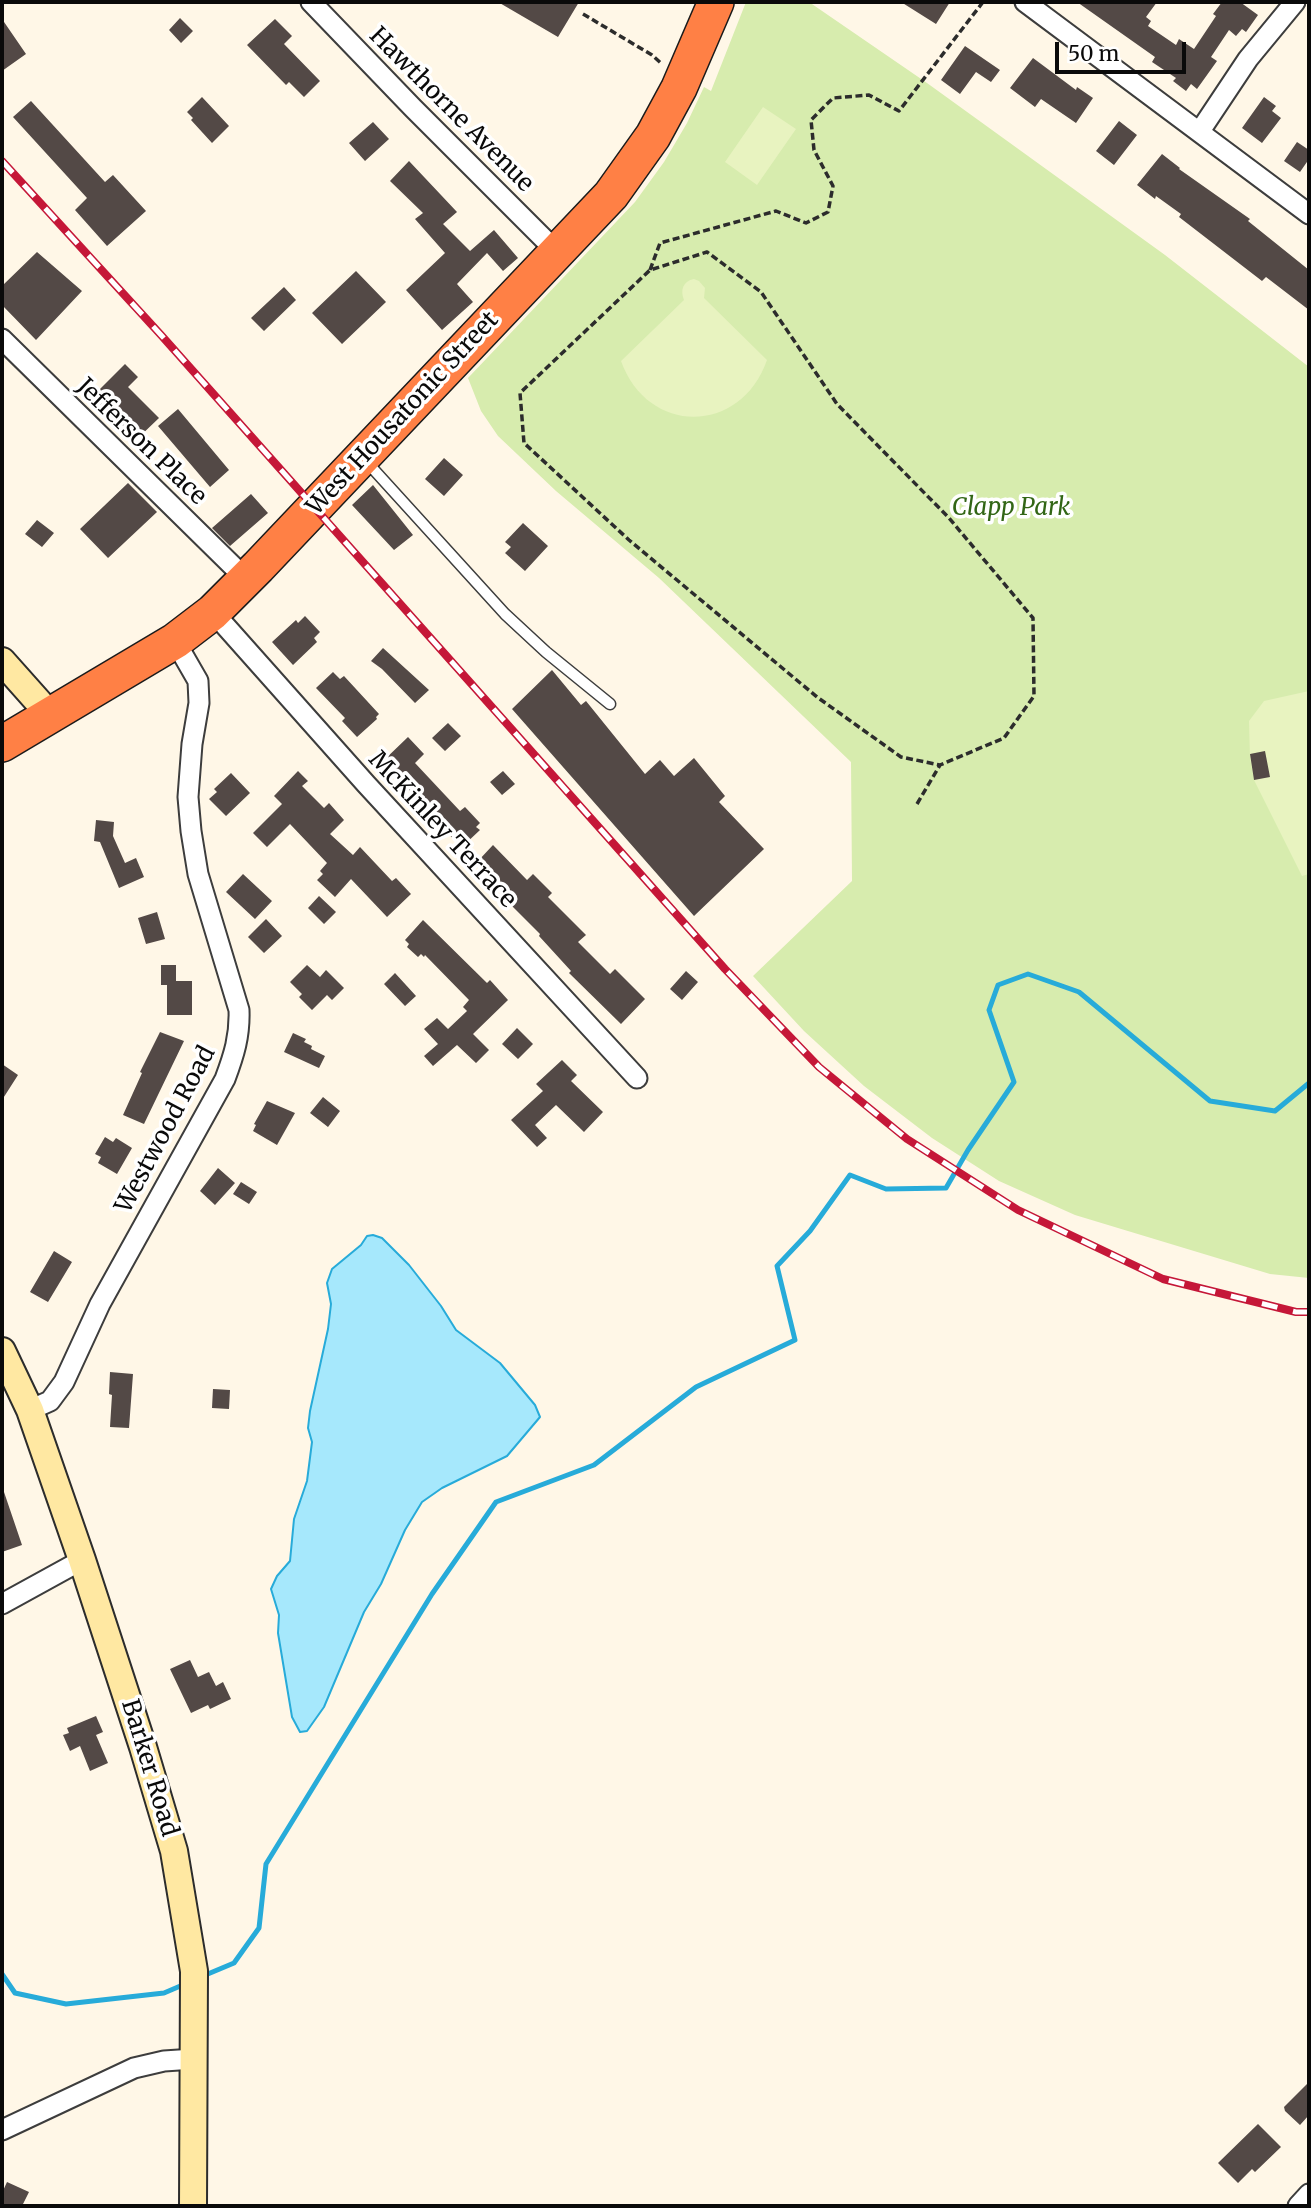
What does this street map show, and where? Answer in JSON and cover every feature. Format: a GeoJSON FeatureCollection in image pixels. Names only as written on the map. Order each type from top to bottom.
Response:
{"type":"FeatureCollection","features":[{"type":"Feature","properties":{"kind":"highway","name":"West Housatonic Street"},"geometry":{"type":"LineString","coordinates":[[2,744],[175,641],[213,612],[246,579],[611,195],[653,136],[685,75],[716,2]]}},
{"type":"Feature","properties":{"kind":"street","name":"Hawthorne Avenue"},"geometry":{"type":"LineString","coordinates":[[311,2],[557,252]]}},
{"type":"Feature","properties":{"kind":"street"},"geometry":{"type":"LineString","coordinates":[[1025,2],[1309,214]]}},
{"type":"Feature","properties":{"kind":"street"},"geometry":{"type":"LineString","coordinates":[[1200,131],[1248,59],[1295,2]]}},
{"type":"Feature","properties":{"kind":"street","name":"Jefferson Place"},"geometry":{"type":"LineString","coordinates":[[2,340],[246,579]]}},
{"type":"Feature","properties":{"kind":"street","name":"McKinley Terrace"},"geometry":{"type":"LineString","coordinates":[[213,612],[366,784],[637,1079]]}},
{"type":"Feature","properties":{"kind":"street","name":"Westwood Road"},"geometry":{"type":"LineString","coordinates":[[30,1410],[50,1401],[64,1382],[100,1304],[225,1079],[240,1030],[239,1010],[198,874],[191,831],[188,797],[192,744],[199,703],[198,681],[175,641]]}},
{"type":"Feature","properties":{"kind":"street"},"geometry":{"type":"LineString","coordinates":[[2,661],[51,716]]}},
{"type":"Feature","properties":{"kind":"street","name":"Barker Road"},"geometry":{"type":"LineString","coordinates":[[2,1351],[30,1410],[82,1560],[144,1747],[174,1851],[194,1970],[192,2206]]}},
{"type":"Feature","properties":{"kind":"street"},"geometry":{"type":"LineString","coordinates":[[2,1604],[82,1560]]}},
{"type":"Feature","properties":{"kind":"street"},"geometry":{"type":"LineString","coordinates":[[2,2130],[134,2068],[164,2061],[194,2059]]}},
{"type":"Feature","properties":{"kind":"street"},"geometry":{"type":"LineString","coordinates":[[1298,2206],[1309,2194]]}},
{"type":"Feature","properties":{"kind":"lane"},"geometry":{"type":"LineString","coordinates":[[362,456],[505,614],[546,652],[610,704]]}},
{"type":"Feature","properties":{"kind":"path"},"geometry":{"type":"LineString","coordinates":[[650,270],[660,243],[776,211],[806,223],[828,212],[833,186],[814,150],[811,120],[833,98],[869,95],[899,111],[983,2]]}},
{"type":"Feature","properties":{"kind":"path"},"geometry":{"type":"LineString","coordinates":[[583,14],[652,55],[666,67],[685,75]]}},
{"type":"Feature","properties":{"kind":"path"},"geometry":{"type":"LineString","coordinates":[[707,252],[761,292],[837,404],[949,518],[1033,618],[1034,696],[1004,738],[940,765],[901,757],[817,696],[629,540],[524,443],[520,393],[650,270],[707,252]]}},
{"type":"Feature","properties":{"kind":"path"},"geometry":{"type":"LineString","coordinates":[[917,804],[940,765]]}},
{"type":"Feature","properties":{"kind":"green space","name":"Clapp Park"},"geometry":{"type":"Polygon","coordinates":[[[746,2],[809,2],[927,83],[1165,255],[1309,367],[1309,1278],[1270,1274],[1075,1215],[999,1181],[932,1138],[864,1086],[804,1031],[753,976],[852,881],[851,762],[659,578],[556,491],[498,436],[481,411],[468,378],[635,202],[664,162],[704,87],[711,91],[746,2]]]}},
{"type":"Feature","properties":{"kind":"green space"},"geometry":{"type":"Polygon","coordinates":[[[763,107],[796,129],[757,185],[725,162],[763,107]]]}},
{"type":"Feature","properties":{"kind":"green space"},"geometry":{"type":"Polygon","coordinates":[[[694,279],[705,288],[704,298],[767,360],[754,385],[737,402],[716,413],[694,417],[672,413],[652,403],[634,386],[621,361],[684,300],[683,286],[694,279]]]}},
{"type":"Feature","properties":{"kind":"green space"},"geometry":{"type":"Polygon","coordinates":[[[1309,691],[1309,874],[1302,876],[1254,780],[1250,758],[1249,721],[1264,701],[1309,691]]]}},
{"type":"Feature","properties":{"kind":"water"},"geometry":{"type":"Polygon","coordinates":[[[367,1236],[382,1238],[409,1265],[456,1330],[500,1363],[535,1405],[540,1417],[507,1456],[442,1488],[422,1502],[364,1612],[324,1707],[307,1731],[300,1732],[292,1717],[278,1633],[279,1615],[271,1589],[277,1576],[290,1561],[294,1519],[307,1481],[312,1442],[308,1428],[310,1411],[331,1304],[327,1283],[332,1269],[361,1245],[367,1236]]]}},
{"type":"Feature","properties":{"kind":"building"},"geometry":{"type":"Polygon","coordinates":[[[498,2],[579,2],[558,37],[498,2]]]}},
{"type":"Feature","properties":{"kind":"building"},"geometry":{"type":"Polygon","coordinates":[[[901,2],[950,2],[936,24],[901,2]]]}},
{"type":"Feature","properties":{"kind":"building"},"geometry":{"type":"Polygon","coordinates":[[[1077,2],[1157,2],[1146,17],[1151,21],[1148,26],[1176,45],[1179,39],[1194,49],[1222,2],[1240,2],[1258,15],[1246,32],[1242,29],[1236,36],[1229,30],[1211,57],[1217,61],[1197,89],[1191,84],[1186,91],[1173,81],[1176,78],[1152,62],[1155,57],[1077,2]]]}},
{"type":"Feature","properties":{"kind":"building"},"geometry":{"type":"Polygon","coordinates":[[[180,18],[193,31],[181,43],[169,30],[180,18]]]}},
{"type":"Feature","properties":{"kind":"building"},"geometry":{"type":"Polygon","coordinates":[[[2,19],[26,54],[2,71],[2,19]]]}},
{"type":"Feature","properties":{"kind":"building"},"geometry":{"type":"Polygon","coordinates":[[[275,19],[292,36],[284,44],[320,81],[304,97],[289,82],[286,85],[247,45],[275,19]]]}},
{"type":"Feature","properties":{"kind":"building"},"geometry":{"type":"Polygon","coordinates":[[[965,46],[1000,70],[991,82],[976,72],[960,94],[941,80],[965,46]]]}},
{"type":"Feature","properties":{"kind":"building"},"geometry":{"type":"Polygon","coordinates":[[[1033,58],[1076,90],[1077,87],[1093,98],[1076,123],[1041,99],[1035,107],[1010,88],[1033,58]]]}},
{"type":"Feature","properties":{"kind":"building"},"geometry":{"type":"Polygon","coordinates":[[[202,97],[229,126],[212,143],[187,112],[202,97]]]}},
{"type":"Feature","properties":{"kind":"building"},"geometry":{"type":"Polygon","coordinates":[[[1264,97],[1276,106],[1272,111],[1281,118],[1262,143],[1242,128],[1264,97]]]}},
{"type":"Feature","properties":{"kind":"building"},"geometry":{"type":"Polygon","coordinates":[[[31,101],[105,182],[113,175],[146,211],[107,246],[75,210],[87,198],[13,117],[31,101]]]}},
{"type":"Feature","properties":{"kind":"building"},"geometry":{"type":"Polygon","coordinates":[[[1119,121],[1137,135],[1114,165],[1096,151],[1119,121]]]}},
{"type":"Feature","properties":{"kind":"building"},"geometry":{"type":"Polygon","coordinates":[[[373,122],[389,139],[365,161],[349,143],[373,122]]]}},
{"type":"Feature","properties":{"kind":"building"},"geometry":{"type":"Polygon","coordinates":[[[1297,142],[1309,150],[1309,159],[1300,172],[1284,161],[1297,142]]]}},
{"type":"Feature","properties":{"kind":"building"},"geometry":{"type":"Polygon","coordinates":[[[1162,154],[1250,219],[1248,221],[1309,270],[1309,310],[1266,277],[1262,281],[1179,217],[1181,214],[1137,185],[1162,154]]]}},
{"type":"Feature","properties":{"kind":"building"},"geometry":{"type":"Polygon","coordinates":[[[409,161],[457,212],[443,224],[470,251],[494,230],[518,258],[503,271],[487,253],[457,284],[473,302],[442,330],[406,290],[445,253],[415,219],[423,213],[390,181],[409,161]]]}},
{"type":"Feature","properties":{"kind":"building"},"geometry":{"type":"Polygon","coordinates":[[[37,252],[82,291],[36,340],[2,305],[2,286],[37,252]]]}},
{"type":"Feature","properties":{"kind":"building"},"geometry":{"type":"Polygon","coordinates":[[[356,271],[386,302],[342,344],[312,313],[356,271]]]}},
{"type":"Feature","properties":{"kind":"building"},"geometry":{"type":"Polygon","coordinates":[[[284,287],[296,300],[264,331],[251,318],[284,287]]]}},
{"type":"Feature","properties":{"kind":"building"},"geometry":{"type":"Polygon","coordinates":[[[125,364],[138,377],[128,387],[159,418],[136,440],[92,397],[125,364]]]}},
{"type":"Feature","properties":{"kind":"building"},"geometry":{"type":"Polygon","coordinates":[[[178,409],[229,470],[210,487],[158,426],[178,409]]]}},
{"type":"Feature","properties":{"kind":"building"},"geometry":{"type":"Polygon","coordinates":[[[444,458],[463,475],[444,496],[425,479],[444,458]]]}},
{"type":"Feature","properties":{"kind":"building"},"geometry":{"type":"Polygon","coordinates":[[[128,483],[157,512],[108,558],[80,529],[128,483]]]}},
{"type":"Feature","properties":{"kind":"building"},"geometry":{"type":"Polygon","coordinates":[[[373,485],[413,535],[394,550],[352,505],[373,485]]]}},
{"type":"Feature","properties":{"kind":"building"},"geometry":{"type":"Polygon","coordinates":[[[251,494],[268,513],[230,546],[212,528],[251,494]]]}},
{"type":"Feature","properties":{"kind":"building"},"geometry":{"type":"Polygon","coordinates":[[[37,520],[54,533],[42,547],[25,534],[37,520]]]}},
{"type":"Feature","properties":{"kind":"building"},"geometry":{"type":"Polygon","coordinates":[[[523,523],[548,546],[525,571],[505,553],[511,547],[505,542],[523,523]]]}},
{"type":"Feature","properties":{"kind":"building"},"geometry":{"type":"Polygon","coordinates":[[[305,616],[320,632],[314,638],[317,642],[293,665],[272,642],[296,620],[298,623],[305,616]]]}},
{"type":"Feature","properties":{"kind":"building"},"geometry":{"type":"Polygon","coordinates":[[[383,648],[429,690],[415,703],[371,661],[383,648]]]}},
{"type":"Feature","properties":{"kind":"building"},"geometry":{"type":"Polygon","coordinates":[[[552,670],[581,705],[586,701],[645,774],[660,760],[674,776],[694,758],[725,796],[719,802],[764,849],[694,916],[512,709],[552,670]]]}},
{"type":"Feature","properties":{"kind":"building"},"geometry":{"type":"Polygon","coordinates":[[[333,672],[340,679],[344,676],[379,714],[357,737],[342,721],[345,718],[316,688],[333,672]]]}},
{"type":"Feature","properties":{"kind":"building"},"geometry":{"type":"Polygon","coordinates":[[[448,723],[461,736],[445,751],[432,738],[448,723]]]}},
{"type":"Feature","properties":{"kind":"building"},"geometry":{"type":"Polygon","coordinates":[[[408,737],[424,754],[415,763],[460,811],[465,807],[480,823],[476,827],[480,830],[463,846],[432,816],[431,818],[410,796],[412,793],[382,762],[408,737]]]}},
{"type":"Feature","properties":{"kind":"building"},"geometry":{"type":"Polygon","coordinates":[[[1265,751],[1270,777],[1254,780],[1250,754],[1265,751]]]}},
{"type":"Feature","properties":{"kind":"building"},"geometry":{"type":"Polygon","coordinates":[[[298,771],[308,781],[302,786],[324,808],[329,803],[344,820],[330,834],[353,855],[360,847],[392,881],[396,878],[411,894],[387,917],[351,879],[335,897],[317,880],[323,874],[320,871],[327,863],[290,824],[267,847],[253,833],[282,804],[274,796],[298,771]]]}},
{"type":"Feature","properties":{"kind":"building"},"geometry":{"type":"Polygon","coordinates":[[[503,771],[515,784],[502,795],[490,782],[503,771]]]}},
{"type":"Feature","properties":{"kind":"building"},"geometry":{"type":"Polygon","coordinates":[[[231,773],[250,793],[226,816],[209,799],[217,792],[214,789],[231,773]]]}},
{"type":"Feature","properties":{"kind":"building"},"geometry":{"type":"Polygon","coordinates":[[[96,820],[114,822],[113,836],[125,863],[136,858],[144,877],[119,888],[100,842],[94,841],[96,820]]]}},
{"type":"Feature","properties":{"kind":"building"},"geometry":{"type":"Polygon","coordinates":[[[493,845],[527,880],[533,874],[552,893],[548,897],[586,935],[578,942],[610,974],[615,969],[645,999],[621,1024],[569,973],[571,971],[540,934],[507,901],[512,896],[478,861],[493,845]]]}},
{"type":"Feature","properties":{"kind":"building"},"geometry":{"type":"Polygon","coordinates":[[[243,874],[272,901],[255,919],[226,892],[243,874]]]}},
{"type":"Feature","properties":{"kind":"building"},"geometry":{"type":"Polygon","coordinates":[[[319,896],[336,912],[324,924],[308,908],[319,896]]]}},
{"type":"Feature","properties":{"kind":"building"},"geometry":{"type":"Polygon","coordinates":[[[157,912],[165,939],[146,944],[138,918],[157,912]]]}},
{"type":"Feature","properties":{"kind":"building"},"geometry":{"type":"Polygon","coordinates":[[[266,919],[282,936],[264,953],[248,937],[266,919]]]}},
{"type":"Feature","properties":{"kind":"building"},"geometry":{"type":"Polygon","coordinates":[[[423,920],[487,983],[490,980],[508,1000],[473,1034],[489,1050],[476,1063],[457,1045],[433,1066],[424,1056],[438,1044],[424,1029],[437,1018],[448,1029],[467,1011],[463,1007],[469,1000],[425,955],[418,957],[407,947],[409,944],[405,940],[423,920]]]}},
{"type":"Feature","properties":{"kind":"building"},"geometry":{"type":"Polygon","coordinates":[[[161,965],[176,965],[176,981],[192,981],[192,1015],[167,1015],[167,985],[161,985],[161,965]]]}},
{"type":"Feature","properties":{"kind":"building"},"geometry":{"type":"Polygon","coordinates":[[[307,965],[320,977],[326,970],[344,988],[332,1000],[327,995],[312,1010],[299,997],[302,994],[290,982],[307,965]]]}},
{"type":"Feature","properties":{"kind":"building"},"geometry":{"type":"Polygon","coordinates":[[[686,971],[698,982],[682,1000],[670,989],[686,971]]]}},
{"type":"Feature","properties":{"kind":"building"},"geometry":{"type":"Polygon","coordinates":[[[395,973],[416,996],[405,1006],[384,984],[395,973]]]}},
{"type":"Feature","properties":{"kind":"building"},"geometry":{"type":"Polygon","coordinates":[[[517,1028],[533,1044],[518,1059],[502,1044],[517,1028]]]}},
{"type":"Feature","properties":{"kind":"building"},"geometry":{"type":"Polygon","coordinates":[[[160,1032],[184,1041],[144,1124],[123,1115],[160,1032]]]}},
{"type":"Feature","properties":{"kind":"building"},"geometry":{"type":"Polygon","coordinates":[[[293,1033],[306,1039],[304,1042],[312,1046],[311,1049],[325,1056],[319,1068],[284,1052],[293,1033]]]}},
{"type":"Feature","properties":{"kind":"building"},"geometry":{"type":"Polygon","coordinates":[[[562,1060],[577,1075],[571,1081],[603,1112],[584,1132],[556,1105],[535,1125],[547,1138],[537,1147],[511,1120],[543,1091],[536,1084],[562,1060]]]}},
{"type":"Feature","properties":{"kind":"building"},"geometry":{"type":"Polygon","coordinates":[[[2,1064],[18,1075],[2,1100],[2,1064]]]}},
{"type":"Feature","properties":{"kind":"building"},"geometry":{"type":"Polygon","coordinates":[[[323,1097],[340,1111],[328,1127],[310,1113],[323,1097]]]}},
{"type":"Feature","properties":{"kind":"building"},"geometry":{"type":"Polygon","coordinates":[[[267,1101],[295,1113],[277,1145],[253,1131],[267,1101]]]}},
{"type":"Feature","properties":{"kind":"building"},"geometry":{"type":"Polygon","coordinates":[[[105,1137],[113,1142],[116,1138],[132,1148],[117,1174],[98,1163],[101,1157],[95,1154],[105,1137]]]}},
{"type":"Feature","properties":{"kind":"building"},"geometry":{"type":"Polygon","coordinates":[[[218,1168],[235,1183],[215,1205],[200,1191],[218,1168]]]}},
{"type":"Feature","properties":{"kind":"building"},"geometry":{"type":"Polygon","coordinates":[[[241,1182],[257,1192],[249,1204],[233,1194],[241,1182]]]}},
{"type":"Feature","properties":{"kind":"building"},"geometry":{"type":"Polygon","coordinates":[[[54,1251],[72,1262],[48,1302],[30,1292],[54,1251]]]}},
{"type":"Feature","properties":{"kind":"building"},"geometry":{"type":"Polygon","coordinates":[[[110,1372],[133,1374],[129,1428],[110,1427],[110,1372]]]}},
{"type":"Feature","properties":{"kind":"building"},"geometry":{"type":"Polygon","coordinates":[[[213,1389],[230,1390],[229,1409],[212,1408],[213,1389]]]}},
{"type":"Feature","properties":{"kind":"building"},"geometry":{"type":"Polygon","coordinates":[[[4,1492],[22,1545],[2,1552],[2,1493],[4,1492]]]}},
{"type":"Feature","properties":{"kind":"building"},"geometry":{"type":"Polygon","coordinates":[[[190,1660],[198,1677],[209,1672],[216,1686],[223,1682],[231,1699],[210,1709],[208,1705],[191,1713],[170,1669],[190,1660]]]}},
{"type":"Feature","properties":{"kind":"building"},"geometry":{"type":"Polygon","coordinates":[[[96,1716],[103,1732],[96,1735],[108,1763],[90,1771],[80,1746],[70,1751],[63,1735],[69,1733],[67,1728],[96,1716]]]}},
{"type":"Feature","properties":{"kind":"building"},"geometry":{"type":"Polygon","coordinates":[[[1309,2082],[1309,2115],[1300,2125],[1284,2107],[1309,2082]]]}},
{"type":"Feature","properties":{"kind":"building"},"geometry":{"type":"Polygon","coordinates":[[[1258,2124],[1281,2147],[1255,2172],[1252,2169],[1238,2183],[1218,2163],[1258,2124]]]}},
{"type":"Feature","properties":{"kind":"building"},"geometry":{"type":"Polygon","coordinates":[[[7,2182],[29,2192],[22,2206],[2,2206],[2,2193],[7,2182]]]}},
{"type":"Feature","properties":{"kind":"waterway"},"geometry":{"type":"LineString","coordinates":[[203,1976],[234,1963],[259,1928],[266,1864],[432,1594],[496,1502],[594,1465],[696,1387],[795,1340],[777,1266],[810,1231],[850,1175],[886,1189],[946,1188],[1014,1082],[989,1010],[998,985],[1028,974],[1079,992],[1210,1101],[1275,1111],[1309,1083]]}},
{"type":"Feature","properties":{"kind":"waterway"},"geometry":{"type":"LineString","coordinates":[[2,1974],[15,1993],[66,2004],[164,1993],[185,1984]]}},
{"type":"Feature","properties":{"kind":"railway"},"geometry":{"type":"LineString","coordinates":[[2,161],[161,335],[725,969],[819,1067],[907,1139],[1018,1210],[1163,1279],[1296,1312],[1309,1312]]}}]}
